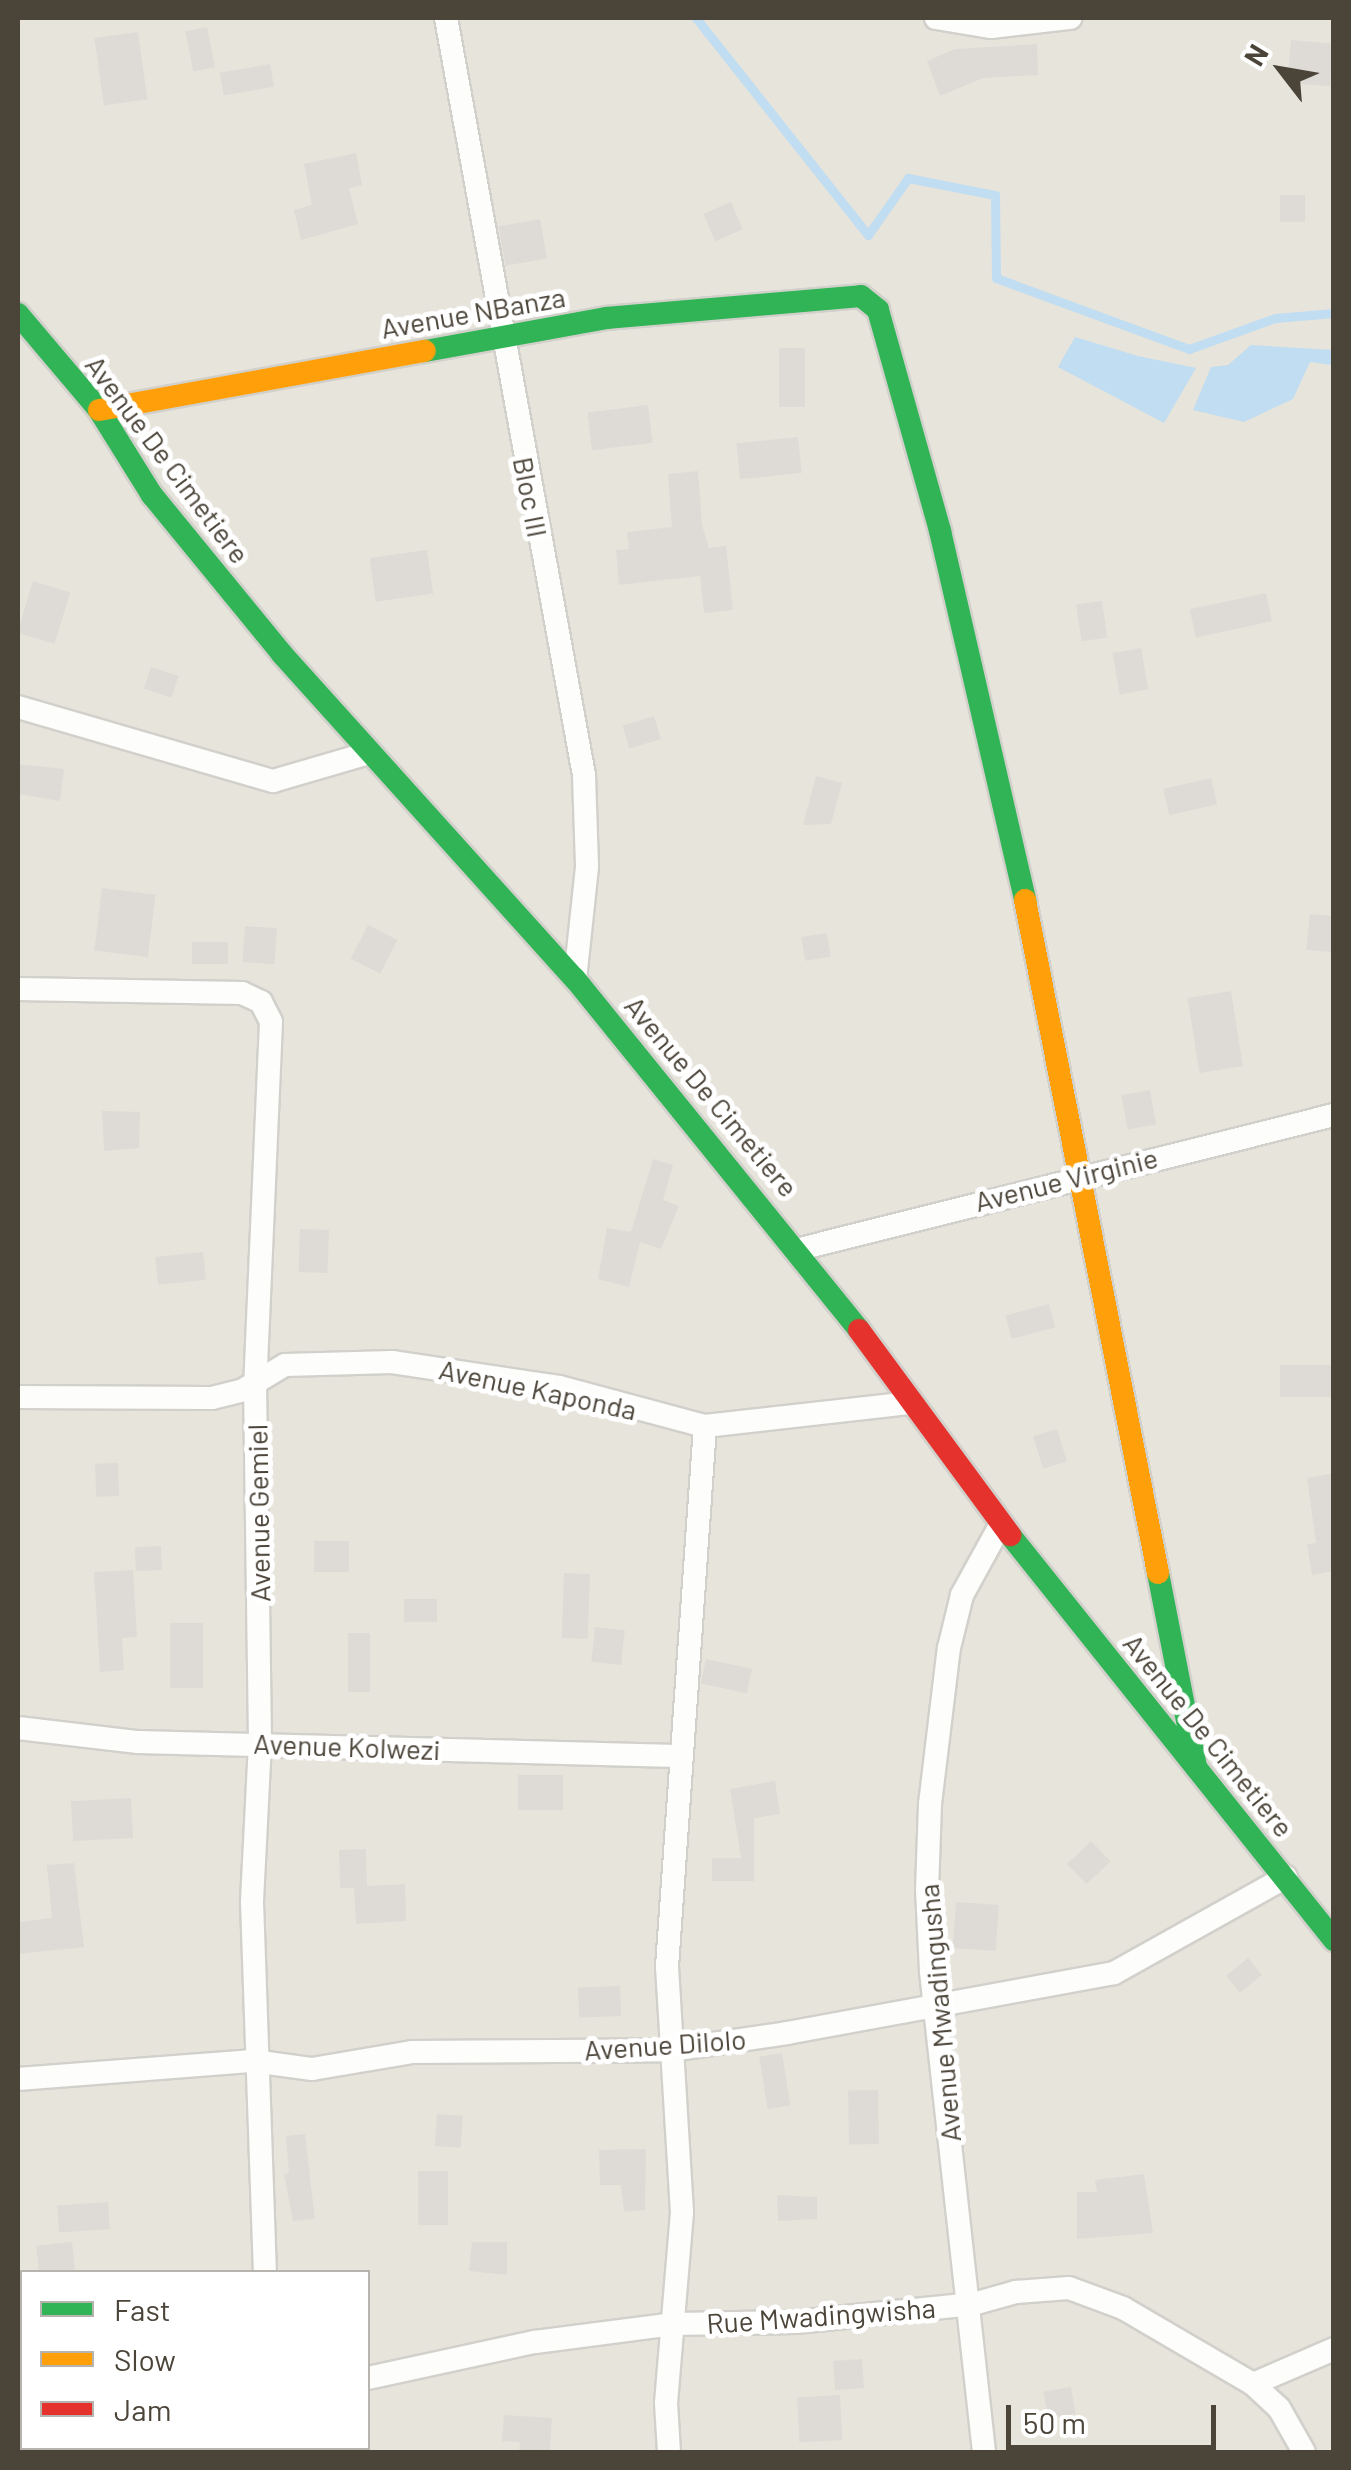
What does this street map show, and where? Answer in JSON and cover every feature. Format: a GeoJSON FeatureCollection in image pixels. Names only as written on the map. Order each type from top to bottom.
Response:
{"type":"FeatureCollection","features":[{"type":"Feature","properties":{"kind":"street","name":"Bloc III"},"geometry":{"type":"LineString","coordinates":[[446,18],[499,338],[584,775],[587,867],[576,979]]}},
{"type":"Feature","properties":{"kind":"street"},"geometry":{"type":"LineString","coordinates":[[936,18],[991,27],[1070,18]]}},
{"type":"Feature","properties":{"kind":"street","name":"Avenue NBanza"},"geometry":{"type":"LineString","coordinates":[[99,410],[606,318],[861,296],[888,327],[940,532],[1084,1176]]}},
{"type":"Feature","properties":{"kind":"street","name":"Avenue De Cimetiere"},"geometry":{"type":"LineString","coordinates":[[18,314],[99,410],[175,524],[370,753],[576,979],[800,1249],[1001,1524],[1334,1940]]}},
{"type":"Feature","properties":{"kind":"street"},"geometry":{"type":"LineString","coordinates":[[18,708],[274,781],[370,753]]}},
{"type":"Feature","properties":{"kind":"street","name":"Avenue Gemiel"},"geometry":{"type":"LineString","coordinates":[[18,989],[242,992],[262,1002],[271,1022],[273,1055],[255,1383],[260,1743],[253,2060],[265,2270]]}},
{"type":"Feature","properties":{"kind":"street","name":"Avenue Virginie"},"geometry":{"type":"LineString","coordinates":[[800,1249],[1334,1115]]}},
{"type":"Feature","properties":{"kind":"street"},"geometry":{"type":"LineString","coordinates":[[1084,1176],[1196,1767]]}},
{"type":"Feature","properties":{"kind":"street","name":"Avenue Kaponda"},"geometry":{"type":"LineString","coordinates":[[18,1396],[212,1398],[255,1383],[286,1365],[392,1362],[559,1387],[705,1426]]}},
{"type":"Feature","properties":{"kind":"street"},"geometry":{"type":"LineString","coordinates":[[668,2452],[682,2212],[667,1967],[677,1756],[705,1426],[909,1403]]}},
{"type":"Feature","properties":{"kind":"street","name":"Avenue Mwadingusha"},"geometry":{"type":"LineString","coordinates":[[984,2452],[972,2304],[934,2007],[930,1804],[949,1648],[962,1595],[1001,1524]]}},
{"type":"Feature","properties":{"kind":"street","name":"Avenue Kolwezi"},"geometry":{"type":"LineString","coordinates":[[18,1728],[138,1742],[677,1756]]}},
{"type":"Feature","properties":{"kind":"street","name":"Avenue Dilolo"},"geometry":{"type":"LineString","coordinates":[[18,2078],[253,2060],[312,2069],[412,2052],[671,2050],[1114,1973],[1286,1877]]}},
{"type":"Feature","properties":{"kind":"street","name":"Rue Mwadingwisha"},"geometry":{"type":"LineString","coordinates":[[370,2378],[536,2342],[673,2324],[796,2322],[972,2304],[1016,2292],[1069,2288],[1123,2308],[1253,2384],[1279,2408],[1304,2452]]}},
{"type":"Feature","properties":{"kind":"street"},"geometry":{"type":"LineString","coordinates":[[1253,2384],[1334,2349]]}},
{"type":"Feature","properties":{"kind":"shaded area"},"geometry":{"type":"Polygon","coordinates":[[[18,18],[1333,18],[1333,2452],[18,2452],[18,18]]]}},
{"type":"Feature","properties":{"kind":"water"},"geometry":{"type":"Polygon","coordinates":[[[1075,337],[1196,368],[1164,423],[1058,367],[1075,337]]]}},
{"type":"Feature","properties":{"kind":"water"},"geometry":{"type":"Polygon","coordinates":[[[1251,345],[1333,350],[1333,365],[1310,362],[1293,399],[1244,422],[1193,410],[1211,367],[1228,365],[1251,345]]]}},
{"type":"Feature","properties":{"kind":"building"},"geometry":{"type":"Polygon","coordinates":[[[207,27],[215,67],[193,71],[185,31],[207,27]]]}},
{"type":"Feature","properties":{"kind":"building"},"geometry":{"type":"Polygon","coordinates":[[[138,32],[147,99],[104,105],[94,38],[138,32]]]}},
{"type":"Feature","properties":{"kind":"building"},"geometry":{"type":"Polygon","coordinates":[[[1291,40],[1334,44],[1330,87],[1287,83],[1291,40]]]}},
{"type":"Feature","properties":{"kind":"building"},"geometry":{"type":"Polygon","coordinates":[[[1037,44],[1038,75],[983,78],[940,96],[927,61],[955,49],[1037,44]]]}},
{"type":"Feature","properties":{"kind":"building"},"geometry":{"type":"Polygon","coordinates":[[[270,64],[274,87],[224,96],[220,73],[270,64]]]}},
{"type":"Feature","properties":{"kind":"building"},"geometry":{"type":"Polygon","coordinates":[[[356,153],[362,185],[349,188],[358,224],[301,240],[294,210],[312,205],[304,164],[356,153]]]}},
{"type":"Feature","properties":{"kind":"building"},"geometry":{"type":"Polygon","coordinates":[[[1280,195],[1305,195],[1305,222],[1280,222],[1280,195]]]}},
{"type":"Feature","properties":{"kind":"building"},"geometry":{"type":"Polygon","coordinates":[[[731,202],[743,230],[715,241],[703,214],[731,202]]]}},
{"type":"Feature","properties":{"kind":"building"},"geometry":{"type":"Polygon","coordinates":[[[540,219],[547,258],[506,266],[499,226],[540,219]]]}},
{"type":"Feature","properties":{"kind":"building"},"geometry":{"type":"Polygon","coordinates":[[[779,348],[805,348],[805,407],[779,407],[779,348]]]}},
{"type":"Feature","properties":{"kind":"building"},"geometry":{"type":"Polygon","coordinates":[[[648,405],[653,443],[592,450],[587,412],[648,405]]]}},
{"type":"Feature","properties":{"kind":"building"},"geometry":{"type":"Polygon","coordinates":[[[798,437],[802,473],[740,479],[736,443],[798,437]]]}},
{"type":"Feature","properties":{"kind":"building"},"geometry":{"type":"Polygon","coordinates":[[[698,471],[702,525],[709,548],[726,546],[733,610],[704,613],[700,576],[619,585],[616,550],[629,549],[627,532],[672,527],[668,474],[698,471]]]}},
{"type":"Feature","properties":{"kind":"building"},"geometry":{"type":"Polygon","coordinates":[[[427,550],[433,594],[376,602],[370,558],[427,550]]]}},
{"type":"Feature","properties":{"kind":"building"},"geometry":{"type":"Polygon","coordinates":[[[33,581],[70,592],[55,644],[18,633],[33,581]]]}},
{"type":"Feature","properties":{"kind":"building"},"geometry":{"type":"Polygon","coordinates":[[[1266,593],[1272,621],[1196,638],[1190,609],[1266,593]]]}},
{"type":"Feature","properties":{"kind":"building"},"geometry":{"type":"Polygon","coordinates":[[[1102,601],[1107,638],[1081,641],[1076,605],[1102,601]]]}},
{"type":"Feature","properties":{"kind":"building"},"geometry":{"type":"Polygon","coordinates":[[[1141,648],[1148,689],[1120,694],[1112,653],[1141,648]]]}},
{"type":"Feature","properties":{"kind":"building"},"geometry":{"type":"Polygon","coordinates":[[[151,667],[179,676],[171,698],[144,689],[151,667]]]}},
{"type":"Feature","properties":{"kind":"building"},"geometry":{"type":"Polygon","coordinates":[[[654,716],[661,739],[629,749],[622,726],[654,716]]]}},
{"type":"Feature","properties":{"kind":"building"},"geometry":{"type":"Polygon","coordinates":[[[18,764],[64,769],[60,801],[18,794],[18,764]]]}},
{"type":"Feature","properties":{"kind":"building"},"geometry":{"type":"Polygon","coordinates":[[[816,776],[842,783],[831,824],[803,825],[816,776]]]}},
{"type":"Feature","properties":{"kind":"building"},"geometry":{"type":"Polygon","coordinates":[[[1211,778],[1217,804],[1169,815],[1163,789],[1211,778]]]}},
{"type":"Feature","properties":{"kind":"building"},"geometry":{"type":"Polygon","coordinates":[[[102,888],[156,895],[148,957],[94,951],[102,888]]]}},
{"type":"Feature","properties":{"kind":"building"},"geometry":{"type":"Polygon","coordinates":[[[1310,914],[1334,916],[1334,952],[1306,950],[1310,914]]]}},
{"type":"Feature","properties":{"kind":"building"},"geometry":{"type":"Polygon","coordinates":[[[368,925],[397,940],[380,974],[351,959],[368,925]]]}},
{"type":"Feature","properties":{"kind":"building"},"geometry":{"type":"Polygon","coordinates":[[[245,926],[277,928],[274,964],[242,962],[245,926]]]}},
{"type":"Feature","properties":{"kind":"building"},"geometry":{"type":"Polygon","coordinates":[[[827,933],[831,957],[805,961],[801,937],[827,933]]]}},
{"type":"Feature","properties":{"kind":"building"},"geometry":{"type":"Polygon","coordinates":[[[192,942],[228,942],[228,964],[192,964],[192,942]]]}},
{"type":"Feature","properties":{"kind":"building"},"geometry":{"type":"Polygon","coordinates":[[[1231,991],[1243,1066],[1199,1073],[1188,998],[1231,991]]]}},
{"type":"Feature","properties":{"kind":"building"},"geometry":{"type":"Polygon","coordinates":[[[1150,1090],[1156,1124],[1128,1130],[1121,1095],[1150,1090]]]}},
{"type":"Feature","properties":{"kind":"building"},"geometry":{"type":"Polygon","coordinates":[[[102,1111],[140,1112],[139,1148],[104,1151],[102,1111]]]}},
{"type":"Feature","properties":{"kind":"building"},"geometry":{"type":"Polygon","coordinates":[[[653,1159],[673,1165],[663,1200],[679,1206],[661,1249],[640,1242],[629,1287],[598,1279],[607,1228],[631,1232],[653,1159]]]}},
{"type":"Feature","properties":{"kind":"building"},"geometry":{"type":"Polygon","coordinates":[[[300,1229],[329,1230],[327,1273],[298,1272],[300,1229]]]}},
{"type":"Feature","properties":{"kind":"building"},"geometry":{"type":"Polygon","coordinates":[[[203,1252],[206,1280],[158,1285],[155,1257],[203,1252]]]}},
{"type":"Feature","properties":{"kind":"building"},"geometry":{"type":"Polygon","coordinates":[[[1049,1304],[1055,1327],[1012,1339],[1006,1316],[1049,1304]]]}},
{"type":"Feature","properties":{"kind":"building"},"geometry":{"type":"Polygon","coordinates":[[[1280,1365],[1334,1365],[1334,1397],[1280,1397],[1280,1365]]]}},
{"type":"Feature","properties":{"kind":"building"},"geometry":{"type":"Polygon","coordinates":[[[1057,1429],[1067,1462],[1043,1469],[1033,1436],[1057,1429]]]}},
{"type":"Feature","properties":{"kind":"building"},"geometry":{"type":"Polygon","coordinates":[[[118,1463],[119,1496],[96,1497],[95,1464],[118,1463]]]}},
{"type":"Feature","properties":{"kind":"building"},"geometry":{"type":"Polygon","coordinates":[[[1334,1473],[1334,1571],[1312,1575],[1307,1544],[1316,1543],[1307,1478],[1334,1473]]]}},
{"type":"Feature","properties":{"kind":"building"},"geometry":{"type":"Polygon","coordinates":[[[314,1541],[349,1541],[349,1572],[314,1572],[314,1541]]]}},
{"type":"Feature","properties":{"kind":"building"},"geometry":{"type":"Polygon","coordinates":[[[161,1546],[162,1570],[136,1571],[135,1547],[161,1546]]]}},
{"type":"Feature","properties":{"kind":"building"},"geometry":{"type":"Polygon","coordinates":[[[133,1570],[137,1637],[122,1638],[124,1670],[100,1672],[94,1572],[133,1570]]]}},
{"type":"Feature","properties":{"kind":"building"},"geometry":{"type":"Polygon","coordinates":[[[564,1573],[590,1574],[588,1639],[562,1638],[564,1573]]]}},
{"type":"Feature","properties":{"kind":"building"},"geometry":{"type":"Polygon","coordinates":[[[404,1599],[437,1599],[437,1622],[404,1622],[404,1599]]]}},
{"type":"Feature","properties":{"kind":"building"},"geometry":{"type":"Polygon","coordinates":[[[170,1623],[203,1623],[203,1688],[170,1688],[170,1623]]]}},
{"type":"Feature","properties":{"kind":"building"},"geometry":{"type":"Polygon","coordinates":[[[595,1627],[625,1630],[621,1665],[591,1662],[595,1627]]]}},
{"type":"Feature","properties":{"kind":"building"},"geometry":{"type":"Polygon","coordinates":[[[348,1633],[370,1633],[370,1692],[348,1692],[348,1633]]]}},
{"type":"Feature","properties":{"kind":"building"},"geometry":{"type":"Polygon","coordinates":[[[706,1659],[752,1669],[747,1693],[701,1683],[706,1659]]]}},
{"type":"Feature","properties":{"kind":"building"},"geometry":{"type":"Polygon","coordinates":[[[518,1775],[563,1775],[563,1810],[518,1810],[518,1775]]]}},
{"type":"Feature","properties":{"kind":"building"},"geometry":{"type":"Polygon","coordinates":[[[775,1781],[780,1814],[754,1818],[754,1881],[712,1881],[712,1858],[741,1858],[730,1789],[775,1781]]]}},
{"type":"Feature","properties":{"kind":"building"},"geometry":{"type":"Polygon","coordinates":[[[131,1798],[133,1838],[73,1841],[71,1801],[131,1798]]]}},
{"type":"Feature","properties":{"kind":"building"},"geometry":{"type":"Polygon","coordinates":[[[1091,1841],[1110,1861],[1087,1884],[1067,1864],[1091,1841]]]}},
{"type":"Feature","properties":{"kind":"building"},"geometry":{"type":"Polygon","coordinates":[[[366,1849],[367,1886],[405,1884],[406,1921],[356,1924],[354,1888],[340,1888],[339,1850],[366,1849]]]}},
{"type":"Feature","properties":{"kind":"building"},"geometry":{"type":"Polygon","coordinates":[[[74,1863],[84,1947],[18,1954],[18,1922],[52,1918],[47,1865],[74,1863]]]}},
{"type":"Feature","properties":{"kind":"building"},"geometry":{"type":"Polygon","coordinates":[[[956,1902],[999,1905],[996,1951],[953,1948],[956,1902]]]}},
{"type":"Feature","properties":{"kind":"building"},"geometry":{"type":"Polygon","coordinates":[[[1248,1958],[1262,1975],[1240,1993],[1226,1976],[1248,1958]]]}},
{"type":"Feature","properties":{"kind":"building"},"geometry":{"type":"Polygon","coordinates":[[[620,1986],[621,2016],[579,2017],[578,1987],[620,1986]]]}},
{"type":"Feature","properties":{"kind":"building"},"geometry":{"type":"Polygon","coordinates":[[[782,2053],[790,2105],[768,2109],[759,2057],[782,2053]]]}},
{"type":"Feature","properties":{"kind":"building"},"geometry":{"type":"Polygon","coordinates":[[[878,2090],[879,2144],[849,2145],[848,2091],[878,2090]]]}},
{"type":"Feature","properties":{"kind":"building"},"geometry":{"type":"Polygon","coordinates":[[[437,2114],[463,2116],[461,2148],[435,2146],[437,2114]]]}},
{"type":"Feature","properties":{"kind":"building"},"geometry":{"type":"Polygon","coordinates":[[[305,2134],[315,2219],[293,2221],[284,2174],[289,2173],[286,2136],[305,2134]]]}},
{"type":"Feature","properties":{"kind":"building"},"geometry":{"type":"Polygon","coordinates":[[[646,2149],[645,2210],[624,2212],[621,2185],[600,2185],[599,2150],[646,2149]]]}},
{"type":"Feature","properties":{"kind":"building"},"geometry":{"type":"Polygon","coordinates":[[[418,2171],[448,2171],[448,2225],[418,2225],[418,2171]]]}},
{"type":"Feature","properties":{"kind":"building"},"geometry":{"type":"Polygon","coordinates":[[[1144,2174],[1153,2233],[1077,2239],[1077,2192],[1097,2192],[1095,2180],[1144,2174]]]}},
{"type":"Feature","properties":{"kind":"building"},"geometry":{"type":"Polygon","coordinates":[[[777,2195],[817,2197],[817,2219],[778,2221],[777,2195]]]}},
{"type":"Feature","properties":{"kind":"building"},"geometry":{"type":"Polygon","coordinates":[[[108,2202],[110,2229],[59,2232],[57,2206],[108,2202]]]}},
{"type":"Feature","properties":{"kind":"building"},"geometry":{"type":"Polygon","coordinates":[[[72,2242],[75,2270],[39,2270],[36,2246],[72,2242]]]}},
{"type":"Feature","properties":{"kind":"building"},"geometry":{"type":"Polygon","coordinates":[[[472,2242],[507,2242],[507,2275],[469,2271],[472,2242]]]}},
{"type":"Feature","properties":{"kind":"building"},"geometry":{"type":"Polygon","coordinates":[[[862,2359],[864,2388],[835,2390],[833,2361],[862,2359]]]}},
{"type":"Feature","properties":{"kind":"building"},"geometry":{"type":"Polygon","coordinates":[[[1071,2387],[1076,2414],[1048,2418],[1043,2392],[1071,2387]]]}},
{"type":"Feature","properties":{"kind":"building"},"geometry":{"type":"Polygon","coordinates":[[[840,2395],[842,2440],[799,2442],[797,2397],[840,2395]]]}},
{"type":"Feature","properties":{"kind":"building"},"geometry":{"type":"Polygon","coordinates":[[[504,2415],[552,2418],[550,2452],[519,2452],[520,2442],[502,2441],[504,2415]]]}},
{"type":"Feature","properties":{"kind":"waterway"},"geometry":{"type":"LineString","coordinates":[[696,18],[868,235],[908,178],[995,195],[996,278],[1189,349],[1275,318],[1334,313]]}},
{"type":"Feature","properties":{"kind":"traffic: fast"},"geometry":{"type":"LineString","coordinates":[[425,351],[606,318],[861,296],[878,310],[940,531],[1025,900]]}},
{"type":"Feature","properties":{"kind":"traffic: fast"},"geometry":{"type":"LineString","coordinates":[[18,314],[99,410],[152,495],[282,654],[575,979],[859,1330]]}},
{"type":"Feature","properties":{"kind":"traffic: fast"},"geometry":{"type":"LineString","coordinates":[[1010,1535],[1334,1940]]}},
{"type":"Feature","properties":{"kind":"traffic: fast"},"geometry":{"type":"LineString","coordinates":[[1158,1573],[1196,1767]]}},
{"type":"Feature","properties":{"kind":"traffic: slow"},"geometry":{"type":"LineString","coordinates":[[99,410],[425,351]]}},
{"type":"Feature","properties":{"kind":"traffic: slow"},"geometry":{"type":"LineString","coordinates":[[1025,900],[1158,1573]]}},
{"type":"Feature","properties":{"kind":"traffic: jam"},"geometry":{"type":"LineString","coordinates":[[859,1330],[1010,1535]]}}]}
